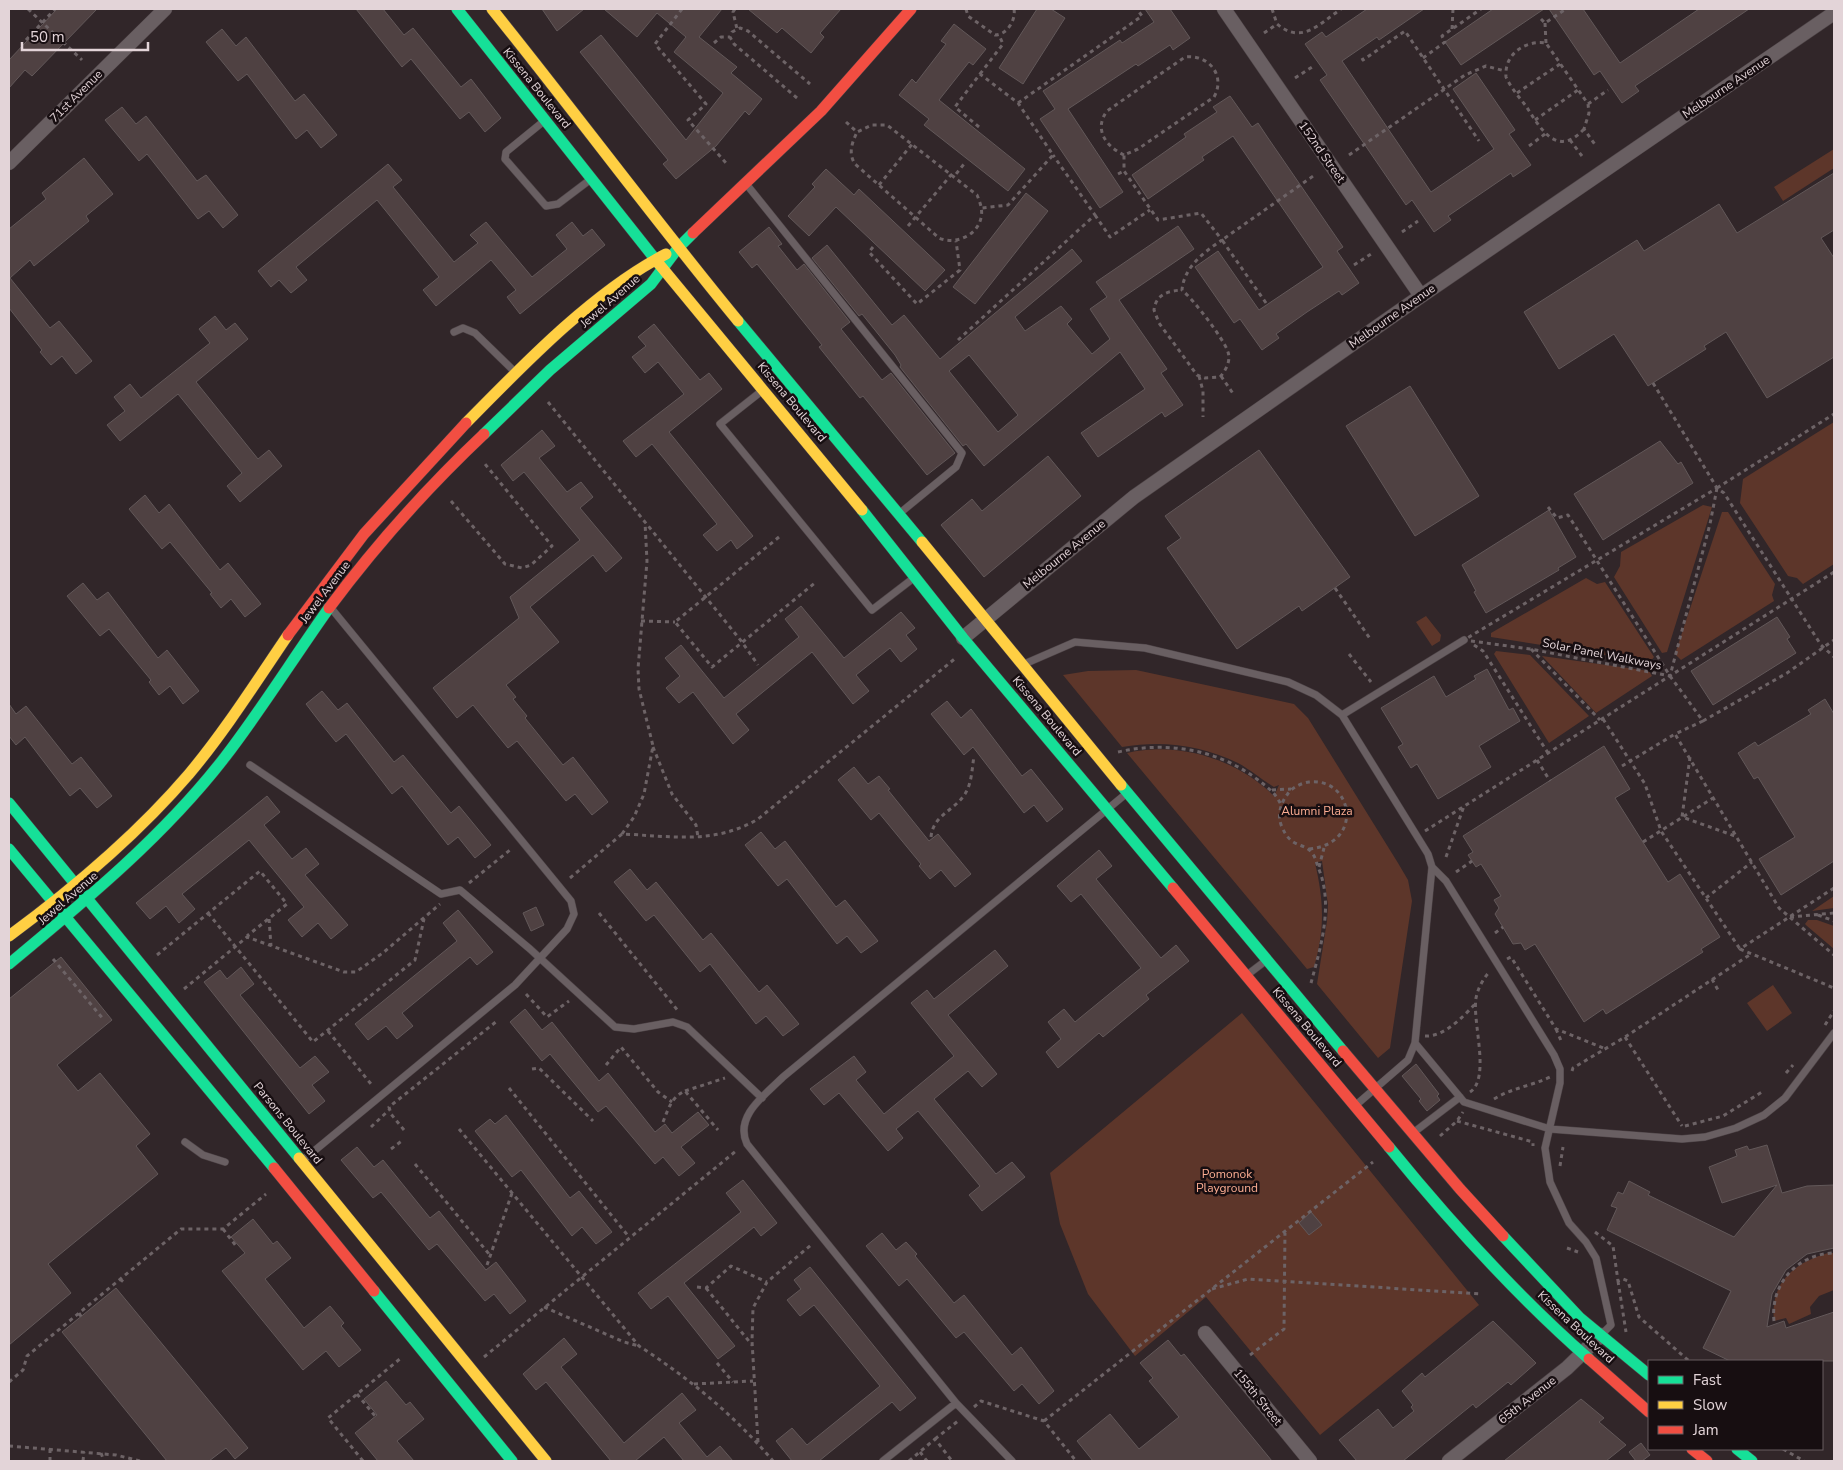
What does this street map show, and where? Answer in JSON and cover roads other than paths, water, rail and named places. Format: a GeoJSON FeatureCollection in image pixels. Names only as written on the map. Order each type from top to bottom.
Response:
{"type":"FeatureCollection","features":[{"type":"Feature","properties":{"kind":"street","name":"71st Avenue"},"geometry":{"type":"LineString","coordinates":[[9,162],[165,9]]}},
{"type":"Feature","properties":{"kind":"street","name":"Kissena Boulevard"},"geometry":{"type":"LineString","coordinates":[[457,9],[655,259],[764,390],[963,638],[1355,1105],[1440,1210],[1581,1353],[1648,1411]]}},
{"type":"Feature","properties":{"kind":"street","name":"Kissena Boulevard"},"geometry":{"type":"LineString","coordinates":[[492,9],[574,111],[678,248],[1373,1088],[1460,1189],[1551,1288],[1601,1335],[1648,1374]]}},
{"type":"Feature","properties":{"kind":"street","name":"Jewel Avenue"},"geometry":{"type":"LineString","coordinates":[[9,964],[88,900],[153,838],[219,764],[330,606],[371,555],[451,465],[550,370],[640,294],[664,269],[678,248],[747,185],[821,111],[910,9]]}},
{"type":"Feature","properties":{"kind":"street","name":"152nd Street"},"geometry":{"type":"LineString","coordinates":[[1224,9],[1421,296]]}},
{"type":"Feature","properties":{"kind":"street","name":"Melbourne Avenue"},"geometry":{"type":"LineString","coordinates":[[963,638],[1134,497],[1421,296],[1834,13]]}},
{"type":"Feature","properties":{"kind":"street","name":"Jewel Avenue"},"geometry":{"type":"LineString","coordinates":[[9,936],[76,884],[140,826],[178,786],[211,746],[315,596],[433,456],[477,410],[626,278],[655,259],[678,248]]}},
{"type":"Feature","properties":{"kind":"street","name":"Parsons Boulevard"},"geometry":{"type":"LineString","coordinates":[[9,803],[546,1461]]}},
{"type":"Feature","properties":{"kind":"street"},"geometry":{"type":"LineString","coordinates":[[9,849],[252,1140],[512,1461]]}},
{"type":"Feature","properties":{"kind":"street","name":"155th Street"},"geometry":{"type":"LineString","coordinates":[[1205,1333],[1310,1461]]}},
{"type":"Feature","properties":{"kind":"street","name":"65th Avenue"},"geometry":{"type":"LineString","coordinates":[[1449,1461],[1567,1368],[1601,1335]]}},
{"type":"Feature","properties":{"kind":"street"},"geometry":{"type":"LineString","coordinates":[[1693,1450],[1707,1461]]}},
{"type":"Feature","properties":{"kind":"street"},"geometry":{"type":"LineString","coordinates":[[1738,1450],[1752,1461]]}},
{"type":"Feature","properties":{"kind":"lane"},"geometry":{"type":"LineString","coordinates":[[545,120],[506,152],[505,159],[546,206],[558,204],[592,178]]}},
{"type":"Feature","properties":{"kind":"lane"},"geometry":{"type":"LineString","coordinates":[[747,185],[962,453],[956,467],[899,514]]}},
{"type":"Feature","properties":{"kind":"lane"},"geometry":{"type":"LineString","coordinates":[[454,332],[463,328],[475,333],[516,374]]}},
{"type":"Feature","properties":{"kind":"lane"},"geometry":{"type":"LineString","coordinates":[[764,390],[720,424],[872,610],[915,577]]}},
{"type":"Feature","properties":{"kind":"lane"},"geometry":{"type":"LineString","coordinates":[[301,1161],[515,985],[541,959],[572,921],[574,907],[330,606]]}},
{"type":"Feature","properties":{"kind":"lane"},"geometry":{"type":"LineString","coordinates":[[1342,715],[1464,640]]}},
{"type":"Feature","properties":{"kind":"lane"},"geometry":{"type":"LineString","coordinates":[[1022,665],[1075,642],[1145,648],[1288,682],[1316,695],[1342,715],[1428,854],[1432,868],[1415,1043],[1408,1060],[1355,1105]]}},
{"type":"Feature","properties":{"kind":"lane"},"geometry":{"type":"LineString","coordinates":[[250,765],[442,894],[460,890],[541,959],[603,1019],[614,1027],[623,1030],[673,1022],[688,1027],[762,1098]]}},
{"type":"Feature","properties":{"kind":"lane"},"geometry":{"type":"LineString","coordinates":[[1012,1461],[956,1402],[747,1144],[743,1135],[746,1118],[762,1098],[838,1029],[1127,793]]}},
{"type":"Feature","properties":{"kind":"lane"},"geometry":{"type":"LineString","coordinates":[[1432,868],[1446,881],[1554,1055],[1560,1073],[1560,1083],[1545,1148],[1550,1182],[1569,1223],[1586,1242],[1596,1258],[1611,1325],[1601,1335]]}},
{"type":"Feature","properties":{"kind":"lane"},"geometry":{"type":"LineString","coordinates":[[1247,976],[1268,959]]}},
{"type":"Feature","properties":{"kind":"lane"},"geometry":{"type":"LineString","coordinates":[[1415,1043],[1460,1097],[1469,1104],[1550,1130],[1682,1139],[1705,1137],[1736,1128],[1764,1115],[1785,1098],[1834,1033]]}},
{"type":"Feature","properties":{"kind":"lane"},"geometry":{"type":"LineString","coordinates":[[1413,1134],[1460,1097]]}},
{"type":"Feature","properties":{"kind":"lane"},"geometry":{"type":"LineString","coordinates":[[185,1142],[203,1155],[225,1162]]}},
{"type":"Feature","properties":{"kind":"lane"},"geometry":{"type":"LineString","coordinates":[[883,1461],[956,1402]]}},
{"type":"Feature","properties":{"kind":"park label","name":"Alumni Plaza"},"geometry":{"type":"Point","coordinates":[1317,811]}},
{"type":"Feature","properties":{"kind":"park label","name":"Pomonok Playground"},"geometry":{"type":"Point","coordinates":[1227,1181]}}]}
